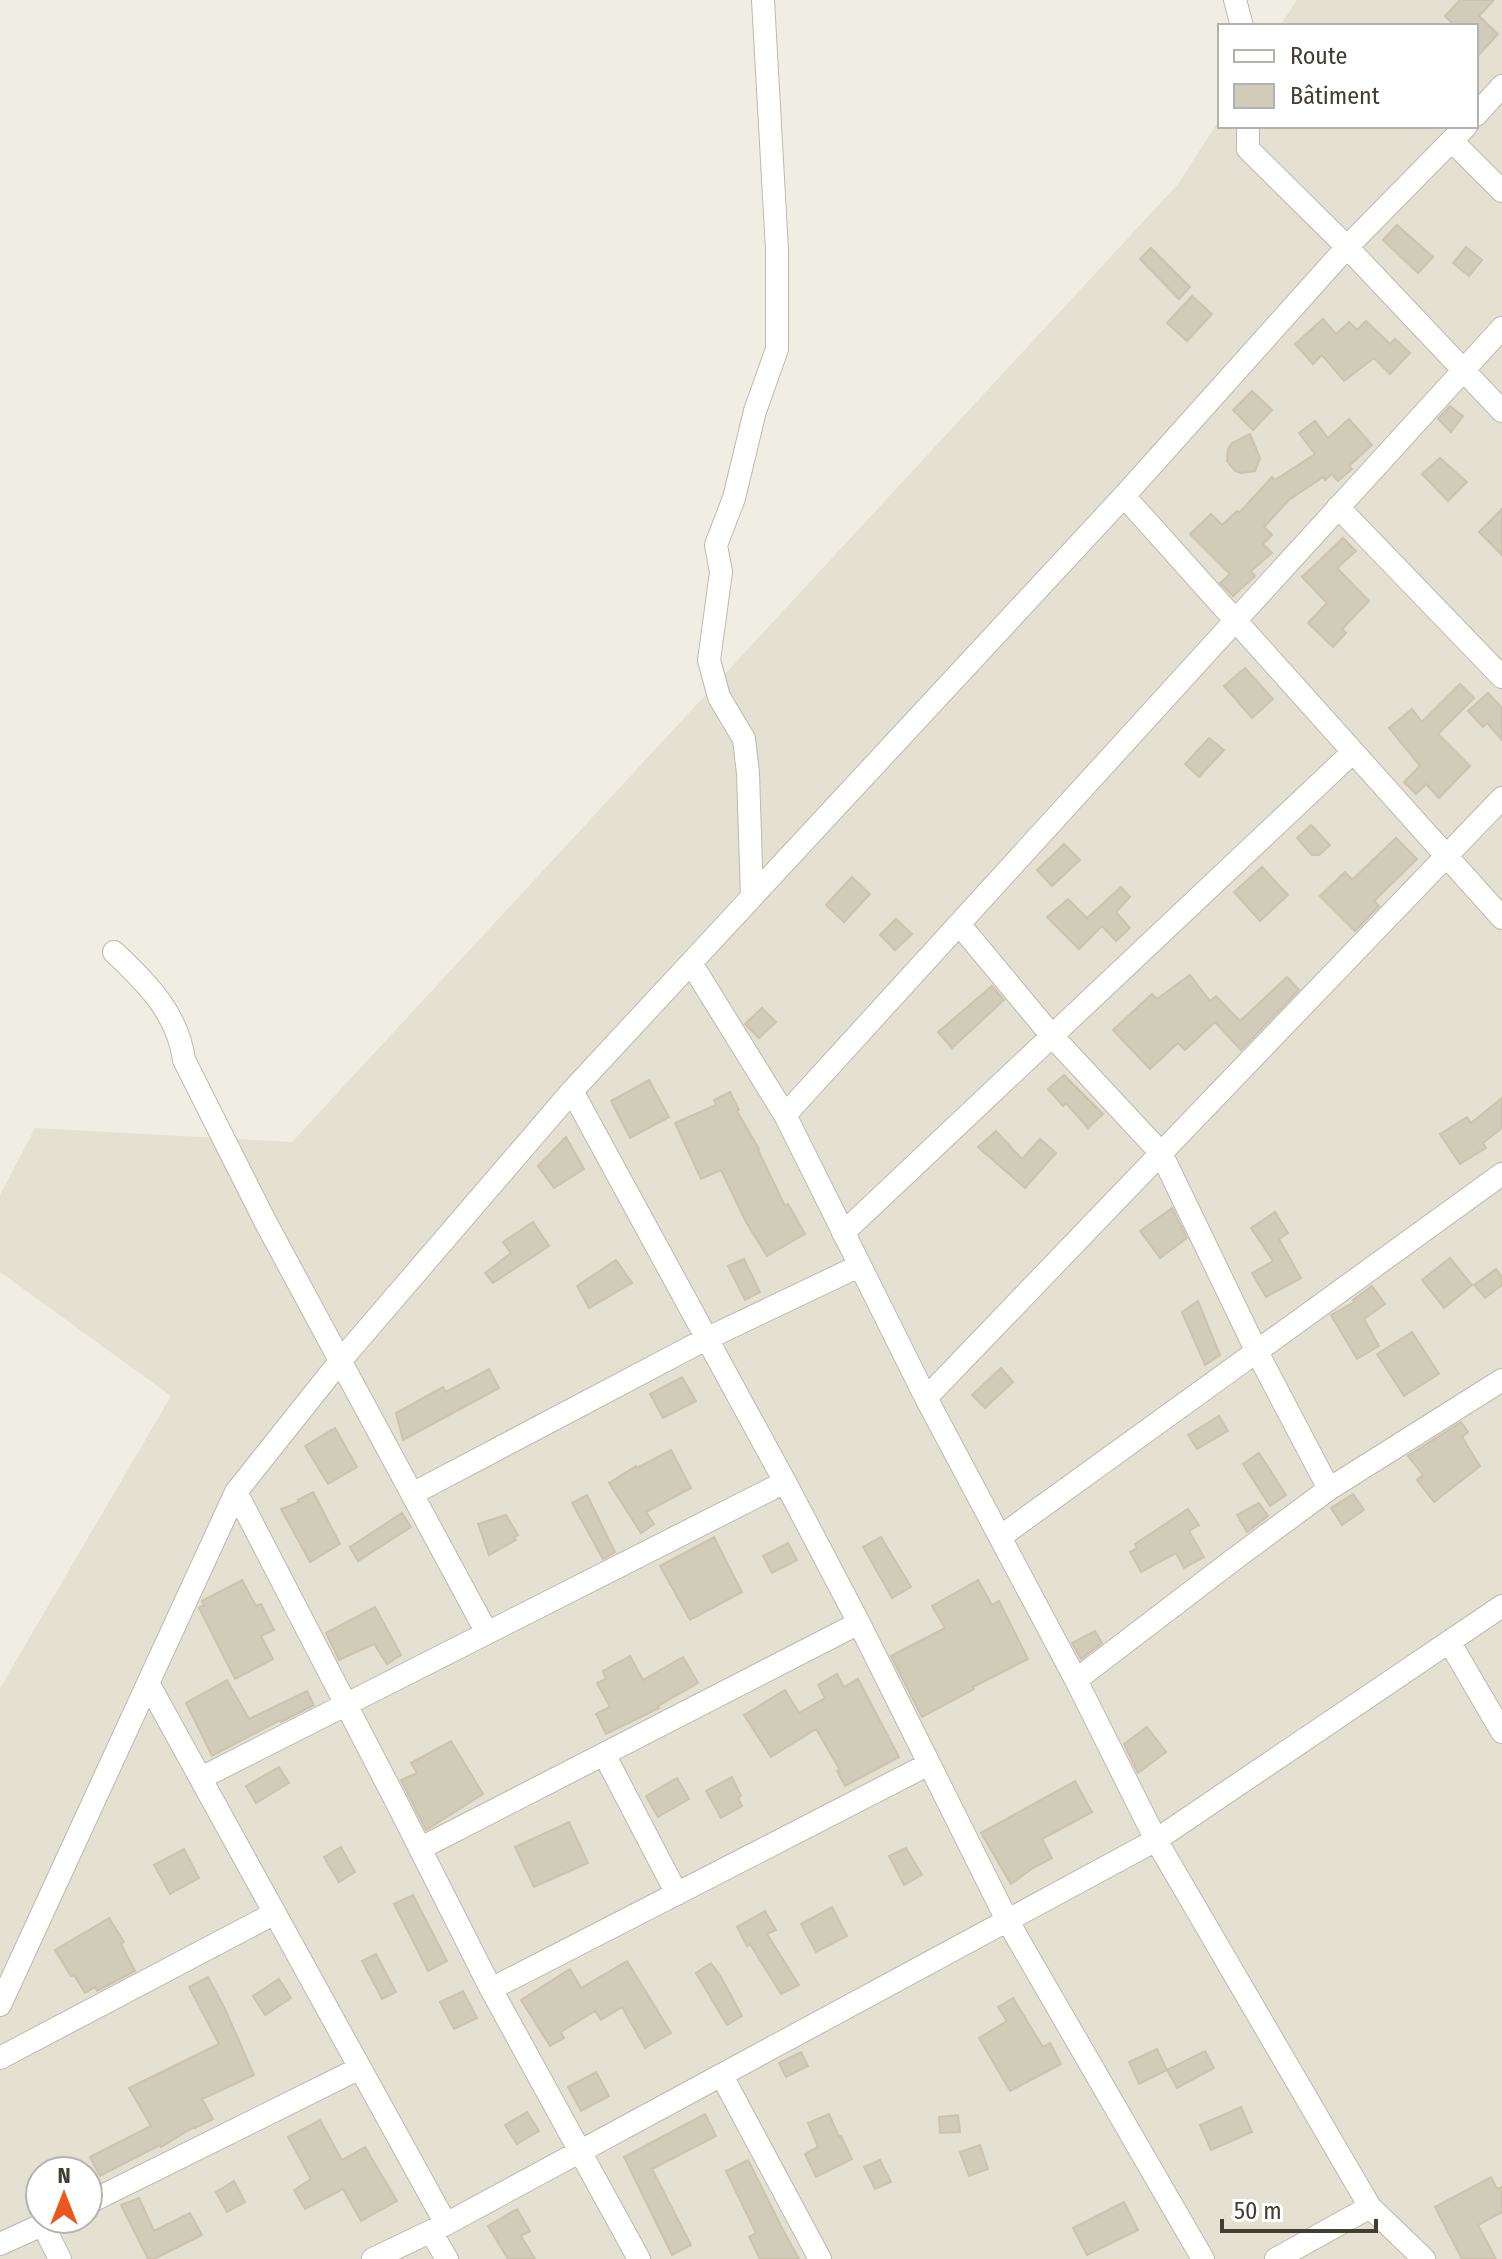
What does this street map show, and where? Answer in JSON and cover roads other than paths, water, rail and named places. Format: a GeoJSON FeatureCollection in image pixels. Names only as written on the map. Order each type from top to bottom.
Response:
{"type":"FeatureCollection","features":[{"type":"Feature","properties":{"kind":"street"},"geometry":{"type":"LineString","coordinates":[[752,897],[744,739],[719,697],[709,660],[721,572],[716,545],[734,498],[755,411],[777,349],[777,250],[763,0]]}},
{"type":"Feature","properties":{"kind":"street"},"geometry":{"type":"LineString","coordinates":[[1235,0],[1241,24]]}},
{"type":"Feature","properties":{"kind":"street"},"geometry":{"type":"LineString","coordinates":[[1478,113],[1502,86]]}},
{"type":"Feature","properties":{"kind":"street"},"geometry":{"type":"LineString","coordinates":[[1248,128],[1248,149],[1347,247],[1502,411]]}},
{"type":"Feature","properties":{"kind":"street"},"geometry":{"type":"LineString","coordinates":[[0,2005],[236,1492],[341,1360],[572,1091],[1124,496],[1347,247],[1459,134],[1502,191]]}},
{"type":"Feature","properties":{"kind":"street"},"geometry":{"type":"LineString","coordinates":[[785,1115],[1502,328]]}},
{"type":"Feature","properties":{"kind":"street"},"geometry":{"type":"LineString","coordinates":[[1124,496],[1502,918]]}},
{"type":"Feature","properties":{"kind":"street"},"geometry":{"type":"LineString","coordinates":[[1338,507],[1502,677]]}},
{"type":"Feature","properties":{"kind":"street"},"geometry":{"type":"LineString","coordinates":[[843,1233],[1353,752]]}},
{"type":"Feature","properties":{"kind":"street"},"geometry":{"type":"LineString","coordinates":[[926,1398],[1502,798]]}},
{"type":"Feature","properties":{"kind":"street"},"geometry":{"type":"LineString","coordinates":[[959,924],[1052,1036],[1161,1153],[1257,1352],[1329,1489]]}},
{"type":"Feature","properties":{"kind":"street"},"geometry":{"type":"LineString","coordinates":[[114,952],[144,980],[168,1012],[181,1039],[184,1060],[212,1118],[487,1633]]}},
{"type":"Feature","properties":{"kind":"street"},"geometry":{"type":"LineString","coordinates":[[691,963],[785,1115],[926,1398],[1076,1680],[1156,1840],[1370,2207],[1424,2259]]}},
{"type":"Feature","properties":{"kind":"street"},"geometry":{"type":"LineString","coordinates":[[572,1091],[859,1623],[1007,1920],[1203,2259]]}},
{"type":"Feature","properties":{"kind":"street"},"geometry":{"type":"LineString","coordinates":[[1000,1537],[1502,1174]]}},
{"type":"Feature","properties":{"kind":"street"},"geometry":{"type":"LineString","coordinates":[[412,1494],[706,1339],[859,1266]]}},
{"type":"Feature","properties":{"kind":"street"},"geometry":{"type":"LineString","coordinates":[[1076,1680],[1329,1489],[1500,1389]]}},
{"type":"Feature","properties":{"kind":"street"},"geometry":{"type":"LineString","coordinates":[[201,1778],[785,1482]]}},
{"type":"Feature","properties":{"kind":"street"},"geometry":{"type":"LineString","coordinates":[[236,1492],[491,1989],[639,2259]]}},
{"type":"Feature","properties":{"kind":"street"},"geometry":{"type":"LineString","coordinates":[[373,2259],[438,2228],[1156,1840],[1502,1606]]}},
{"type":"Feature","properties":{"kind":"street"},"geometry":{"type":"LineString","coordinates":[[421,1848],[859,1623]]}},
{"type":"Feature","properties":{"kind":"street"},"geometry":{"type":"LineString","coordinates":[[1450,1643],[1502,1732]]}},
{"type":"Feature","properties":{"kind":"street"},"geometry":{"type":"LineString","coordinates":[[148,1683],[360,2068],[438,2228],[447,2259]]}},
{"type":"Feature","properties":{"kind":"street"},"geometry":{"type":"LineString","coordinates":[[604,1754],[677,1894]]}},
{"type":"Feature","properties":{"kind":"street"},"geometry":{"type":"LineString","coordinates":[[491,1989],[929,1764]]}},
{"type":"Feature","properties":{"kind":"street"},"geometry":{"type":"LineString","coordinates":[[0,2058],[275,1913]]}},
{"type":"Feature","properties":{"kind":"street"},"geometry":{"type":"LineString","coordinates":[[104,2195],[360,2068]]}},
{"type":"Feature","properties":{"kind":"street"},"geometry":{"type":"LineString","coordinates":[[722,2076],[820,2259]]}},
{"type":"Feature","properties":{"kind":"street"},"geometry":{"type":"LineString","coordinates":[[1276,2259],[1370,2207]]}},
{"type":"Feature","properties":{"kind":"street"},"geometry":{"type":"LineString","coordinates":[[0,2244],[24,2233]]}},
{"type":"Feature","properties":{"kind":"street"},"geometry":{"type":"LineString","coordinates":[[53,2235],[60,2259]]}}]}
